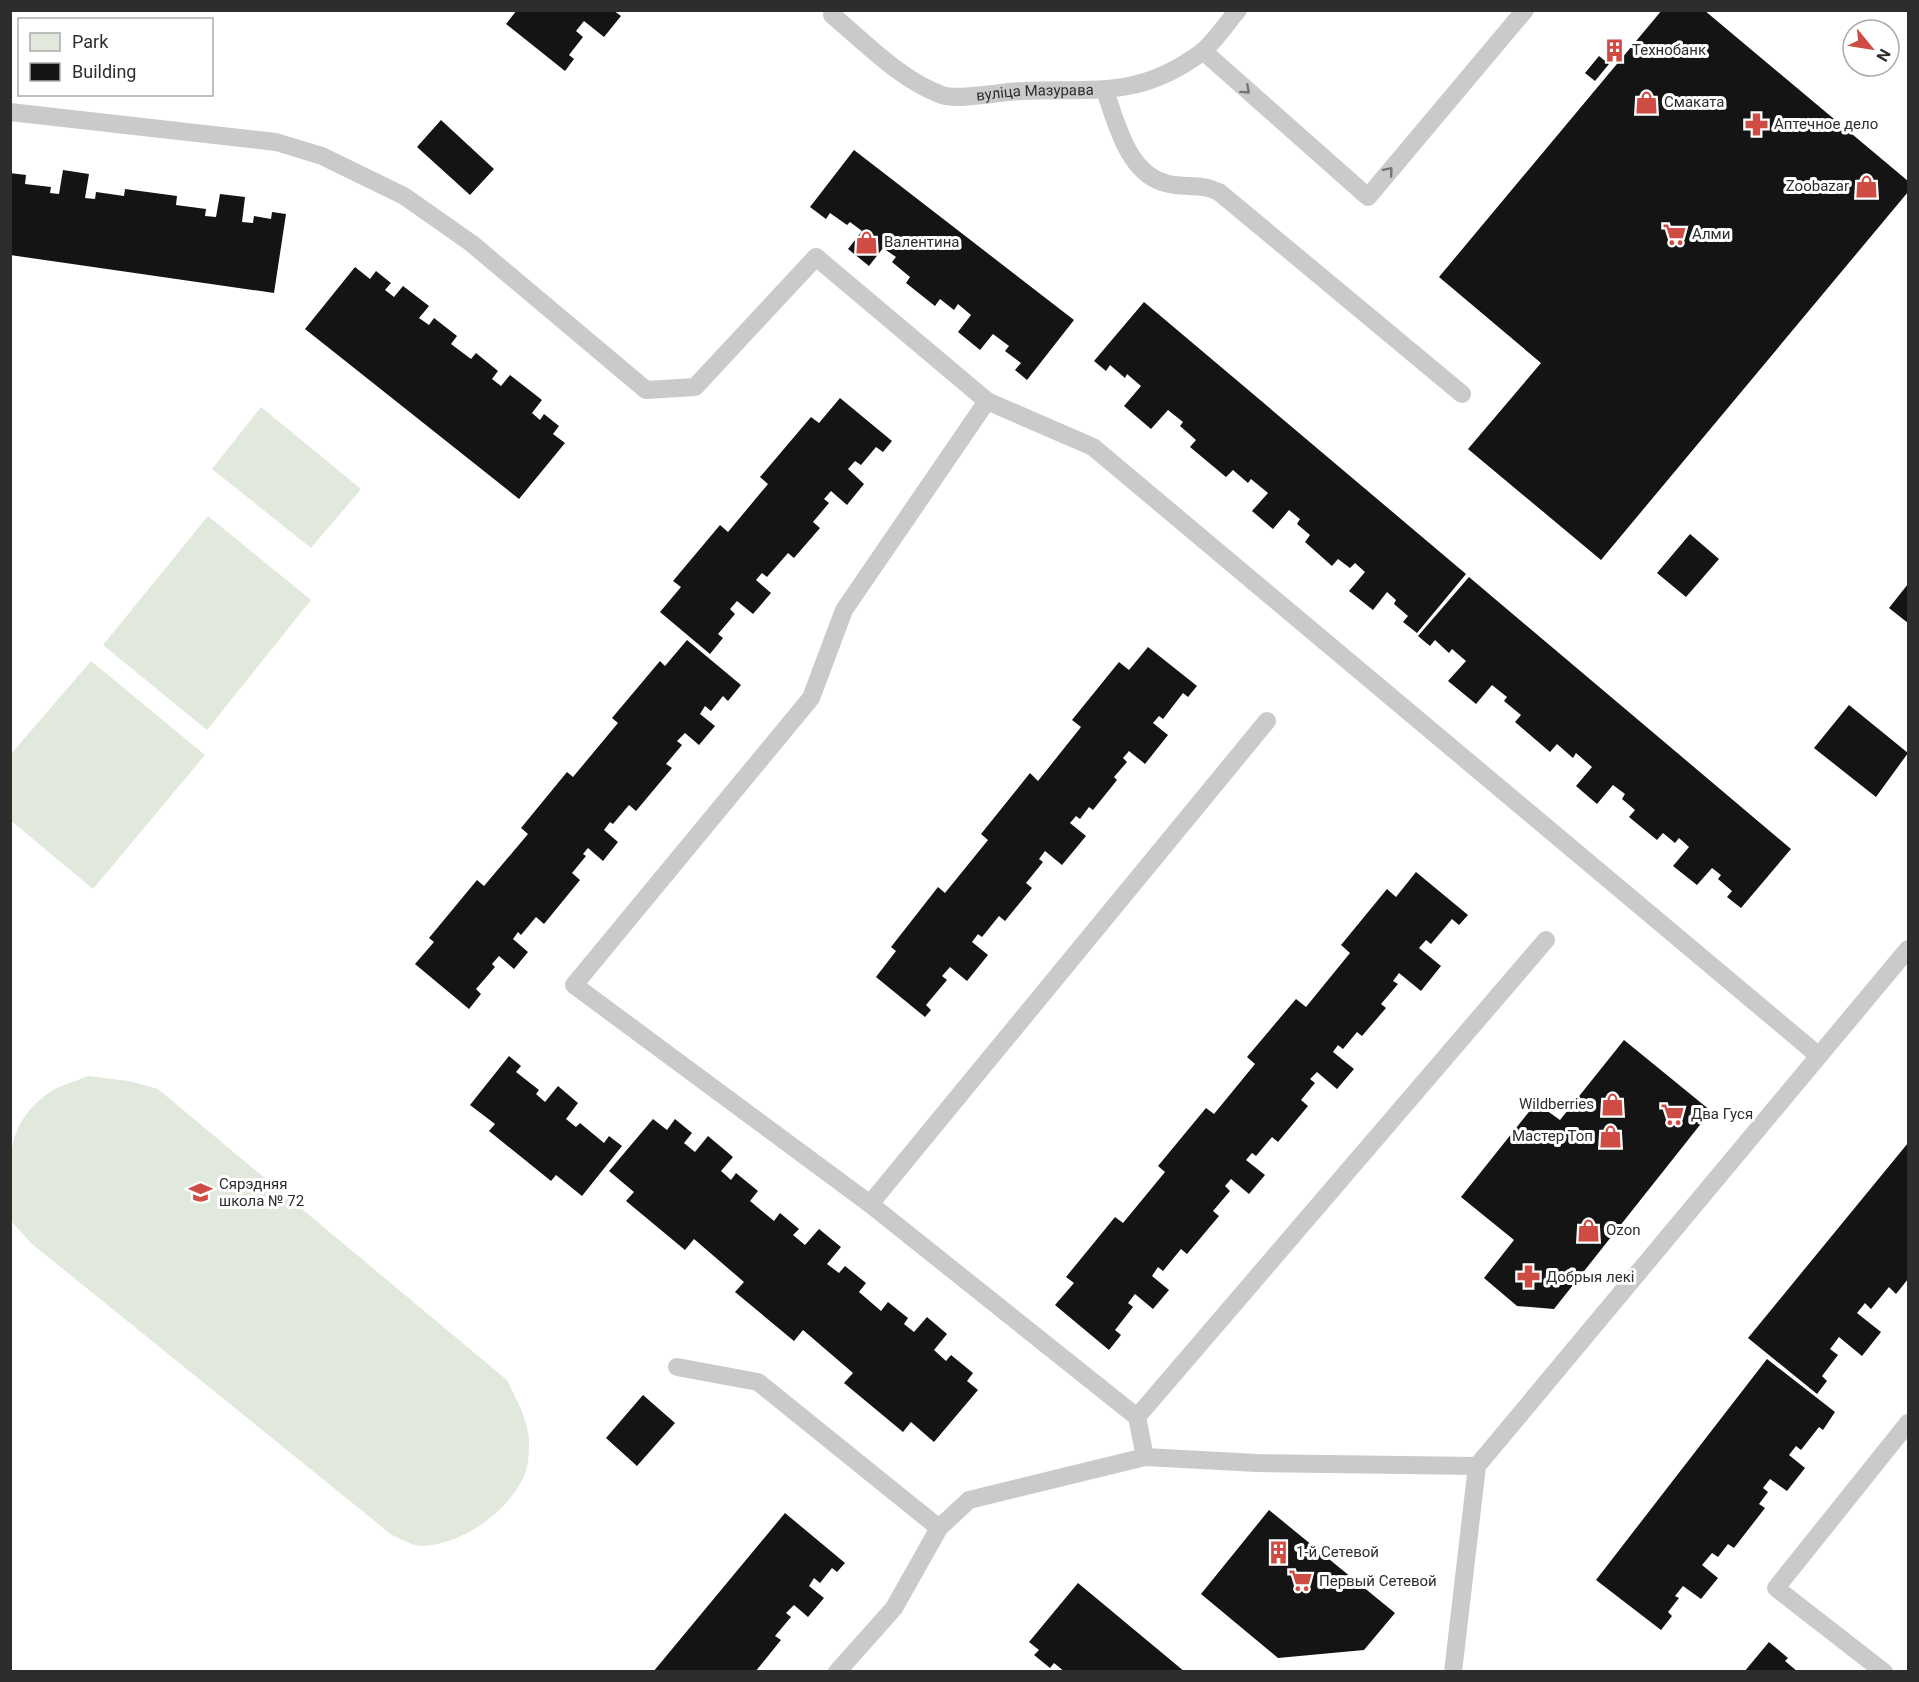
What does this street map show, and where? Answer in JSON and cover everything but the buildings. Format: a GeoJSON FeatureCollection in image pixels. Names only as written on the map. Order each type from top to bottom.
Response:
{"type":"FeatureCollection","features":[{"type":"Feature","properties":{"kind":"lane","name":"вуліца Мазурава"},"geometry":{"type":"LineString","coordinates":[[831,15],[905,76],[944,96],[1023,91],[1105,91],[1135,86],[1168,72],[1203,51],[1238,10]]}},
{"type":"Feature","properties":{"kind":"lane"},"geometry":{"type":"LineString","coordinates":[[1203,51],[1368,196],[1525,10]]}},
{"type":"Feature","properties":{"kind":"lane"},"geometry":{"type":"LineString","coordinates":[[1105,91],[1126,146],[1145,172],[1164,183],[1179,186],[1204,185],[1219,192],[1462,394]]}},
{"type":"Feature","properties":{"kind":"lane"},"geometry":{"type":"LineString","coordinates":[[10,112],[276,142],[322,156],[404,196],[471,243],[646,390],[695,387],[816,257],[987,401],[1093,447],[1819,1056]]}},
{"type":"Feature","properties":{"kind":"lane"},"geometry":{"type":"LineString","coordinates":[[987,401],[844,610],[811,698],[573,985],[870,1204],[1137,1417],[1145,1457]]}},
{"type":"Feature","properties":{"kind":"lane"},"geometry":{"type":"LineString","coordinates":[[870,1204],[1267,721]]}},
{"type":"Feature","properties":{"kind":"lane"},"geometry":{"type":"LineString","coordinates":[[1137,1417],[1546,940]]}},
{"type":"Feature","properties":{"kind":"lane"},"geometry":{"type":"LineString","coordinates":[[1453,1671],[1477,1466],[1908,949]]}},
{"type":"Feature","properties":{"kind":"lane"},"geometry":{"type":"LineString","coordinates":[[677,1367],[758,1382],[939,1528]]}},
{"type":"Feature","properties":{"kind":"lane"},"geometry":{"type":"LineString","coordinates":[[1884,1671],[1776,1588],[1908,1423]]}},
{"type":"Feature","properties":{"kind":"lane"},"geometry":{"type":"LineString","coordinates":[[837,1671],[894,1608],[939,1528],[969,1500],[1145,1457],[1257,1463],[1477,1466]]}},
{"type":"Feature","properties":{"kind":"green space"},"geometry":{"type":"Polygon","coordinates":[[[261,407],[361,489],[311,548],[212,469],[261,407]]]}},
{"type":"Feature","properties":{"kind":"green space"},"geometry":{"type":"Polygon","coordinates":[[[208,516],[311,600],[207,730],[103,645],[208,516]]]}},
{"type":"Feature","properties":{"kind":"green space"},"geometry":{"type":"Polygon","coordinates":[[[91,661],[205,755],[93,889],[10,820],[11,754],[91,661]]]}},
{"type":"Feature","properties":{"kind":"green space"},"geometry":{"type":"Polygon","coordinates":[[[88,1076],[129,1081],[158,1089],[507,1380],[522,1411],[527,1428],[528,1457],[525,1473],[516,1490],[495,1514],[468,1533],[437,1544],[418,1546],[392,1535],[32,1244],[11,1221],[10,1166],[16,1134],[23,1119],[34,1105],[50,1092],[88,1076]]]}},
{"type":"Feature","properties":{"kind":"place","name":"Технобанк"},"geometry":{"type":"Point","coordinates":[1614,50]}},
{"type":"Feature","properties":{"kind":"place","name":"Смаката"},"geometry":{"type":"Point","coordinates":[1646,102]}},
{"type":"Feature","properties":{"kind":"place","name":"Аптечное дело"},"geometry":{"type":"Point","coordinates":[1756,124]}},
{"type":"Feature","properties":{"kind":"place","name":"Zoobazar"},"geometry":{"type":"Point","coordinates":[1867,186]}},
{"type":"Feature","properties":{"kind":"place","name":"Алми"},"geometry":{"type":"Point","coordinates":[1674,234]}},
{"type":"Feature","properties":{"kind":"place","name":"Валентина"},"geometry":{"type":"Point","coordinates":[866,242]}},
{"type":"Feature","properties":{"kind":"place","name":"Wildberries"},"geometry":{"type":"Point","coordinates":[1612,1104]}},
{"type":"Feature","properties":{"kind":"place","name":"Два Гуся"},"geometry":{"type":"Point","coordinates":[1673,1114]}},
{"type":"Feature","properties":{"kind":"place","name":"Мастер Топ"},"geometry":{"type":"Point","coordinates":[1611,1136]}},
{"type":"Feature","properties":{"kind":"place","name":"Сярэдняя школа № 72"},"geometry":{"type":"Point","coordinates":[201,1193]}},
{"type":"Feature","properties":{"kind":"place","name":"Ozon"},"geometry":{"type":"Point","coordinates":[1588,1230]}},
{"type":"Feature","properties":{"kind":"place","name":"Добрыя лекі"},"geometry":{"type":"Point","coordinates":[1528,1277]}},
{"type":"Feature","properties":{"kind":"place","name":"1-й Сетевой"},"geometry":{"type":"Point","coordinates":[1278,1552]}},
{"type":"Feature","properties":{"kind":"place","name":"Первый Сетевой"},"geometry":{"type":"Point","coordinates":[1301,1581]}}]}
